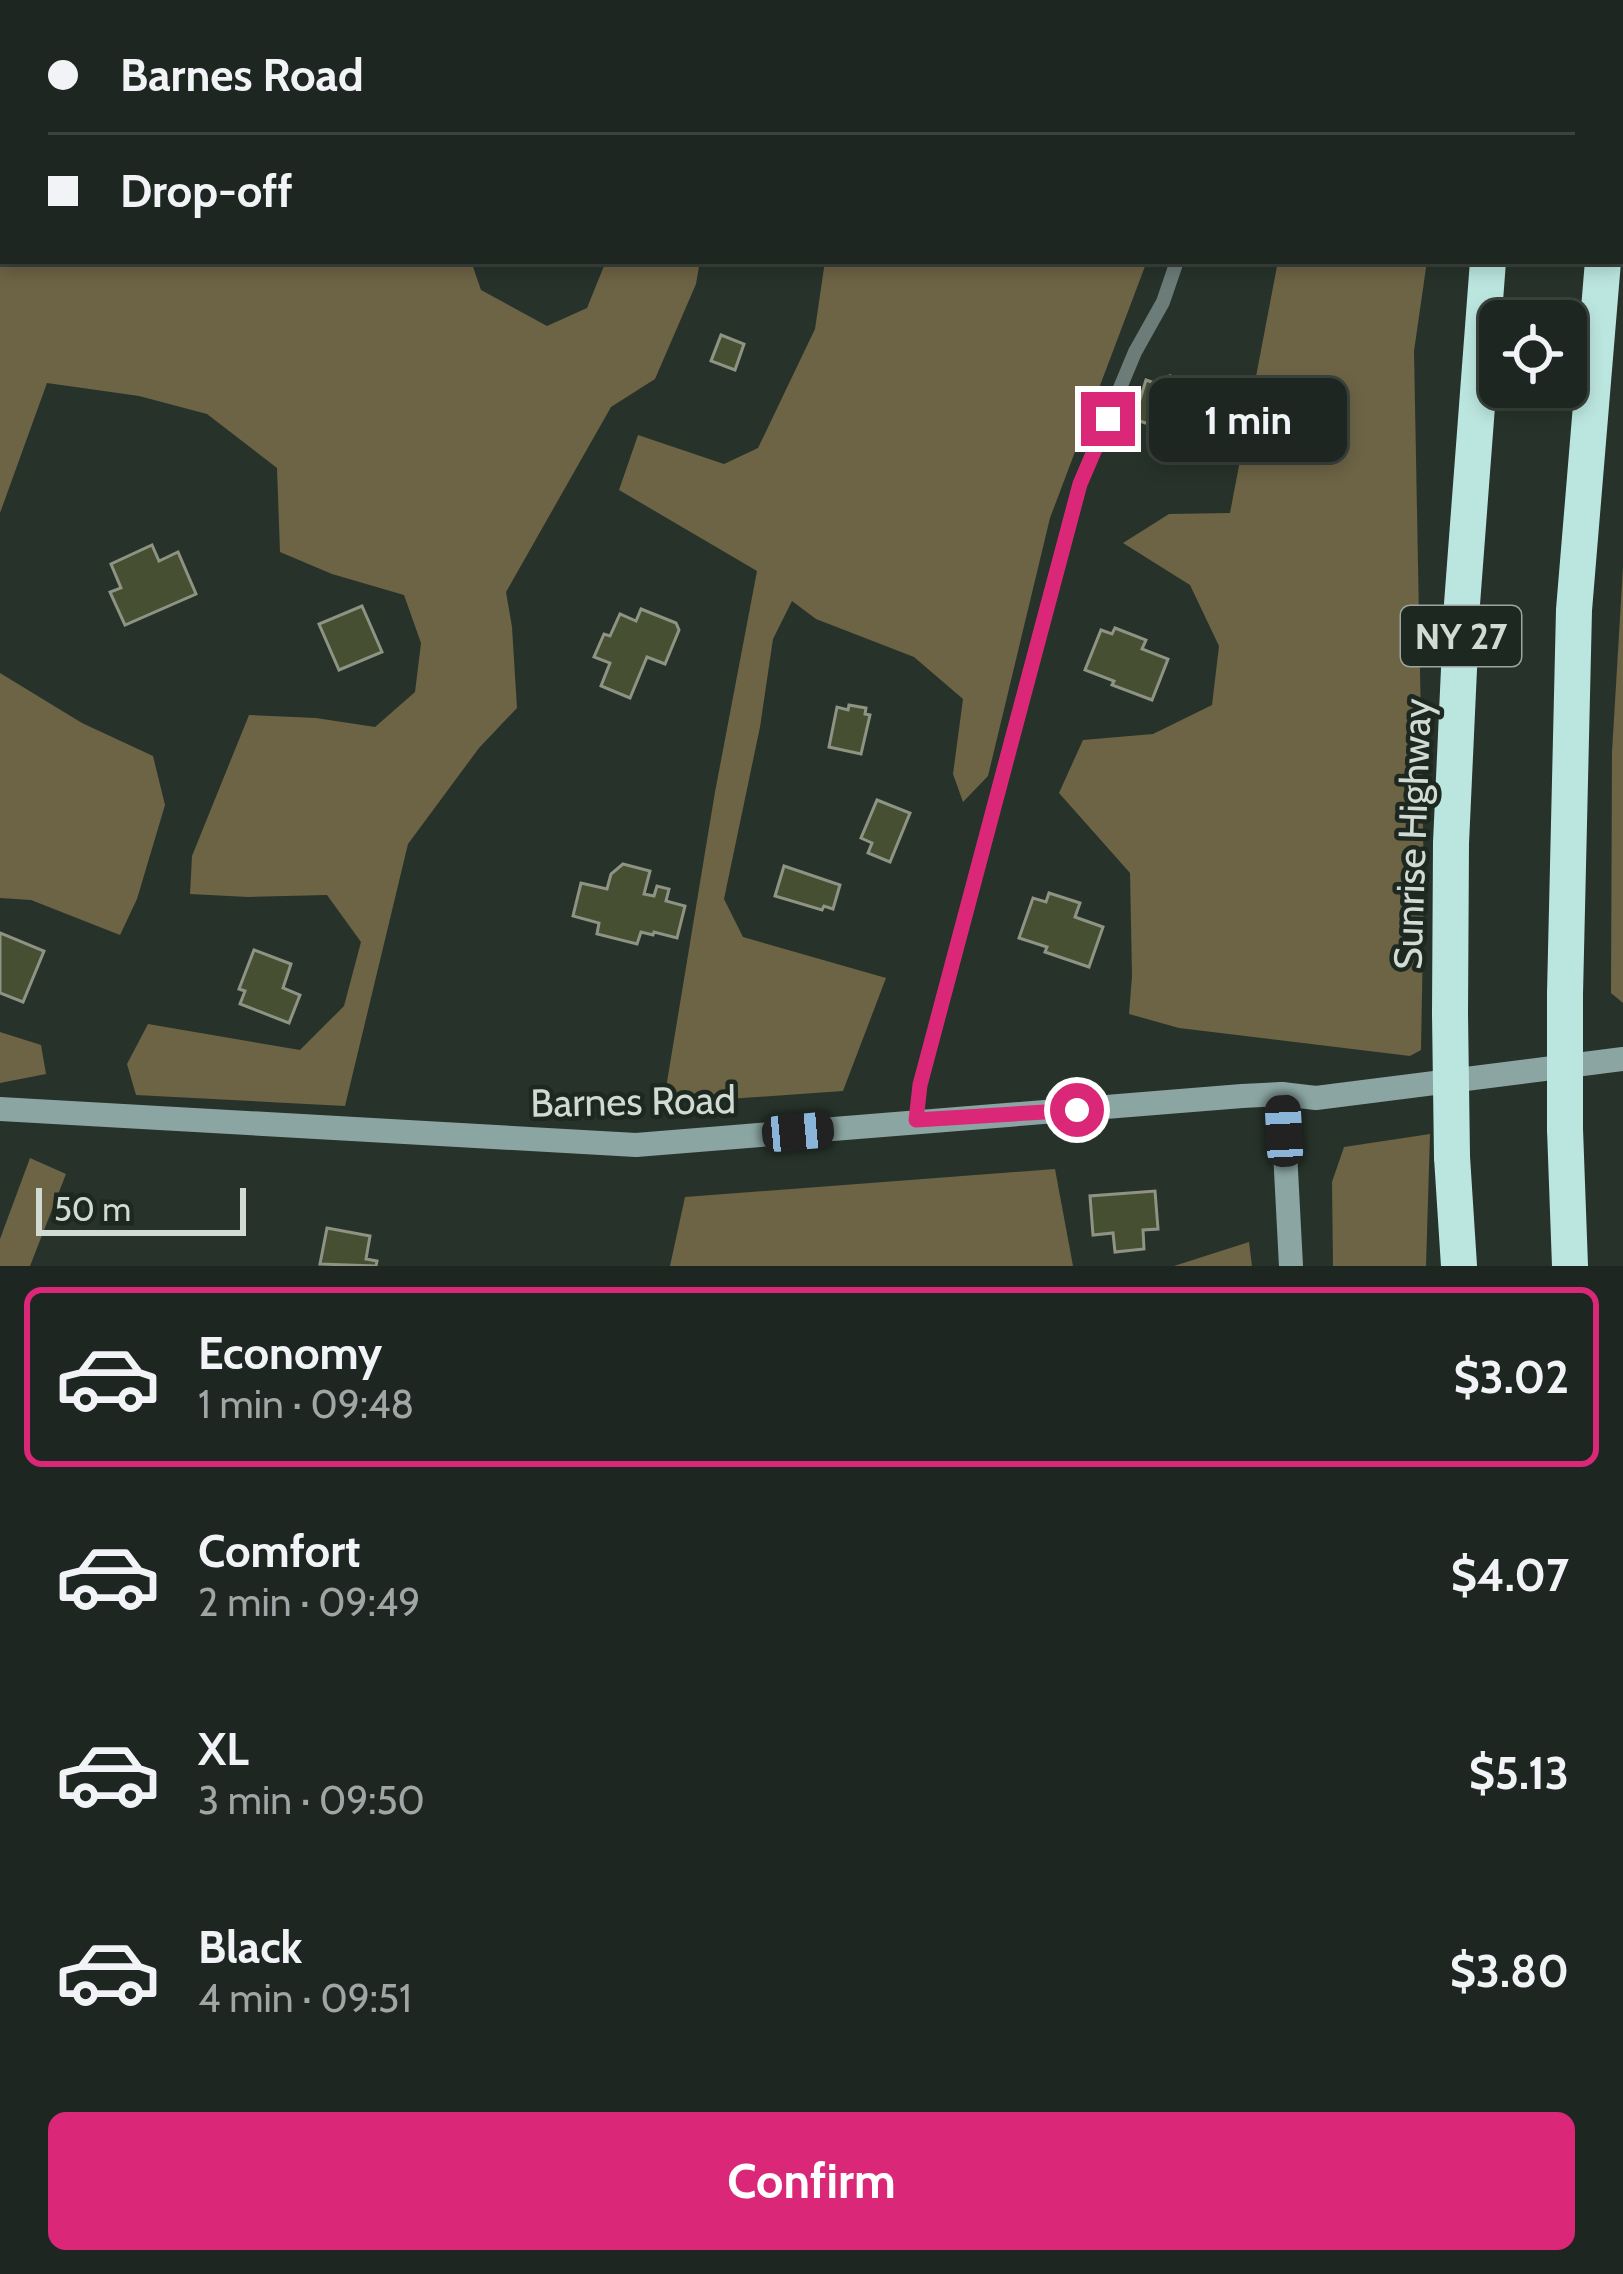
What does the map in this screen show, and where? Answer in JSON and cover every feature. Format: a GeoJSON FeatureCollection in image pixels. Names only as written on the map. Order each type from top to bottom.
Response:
{"type":"FeatureCollection","features":[{"type":"Feature","properties":{"kind":"highway","name":"Sunrise Highway"},"geometry":{"type":"LineString","coordinates":[[1459,1266],[1452,1157],[1451,844],[1462,604],[1488,264]]}},
{"type":"Feature","properties":{"kind":"highway","name":"NY 27"},"geometry":{"type":"LineString","coordinates":[[1570,1266],[1564,994],[1574,610],[1603,264]]}},
{"type":"Feature","properties":{"kind":"street","name":"Barnes Road"},"geometry":{"type":"LineString","coordinates":[[0,1109],[636,1144],[1282,1094],[1316,1098],[1623,1059]]}},
{"type":"Feature","properties":{"kind":"street"},"geometry":{"type":"LineString","coordinates":[[1282,1094],[1291,1266]]}},
{"type":"Feature","properties":{"kind":"lane"},"geometry":{"type":"LineString","coordinates":[[916,1120],[926,1063],[1080,484],[1177,264]]}},
{"type":"Feature","properties":{"kind":"shaded area"},"geometry":{"type":"Polygon","coordinates":[[[0,264],[472,264],[481,290],[547,326],[587,308],[605,264],[699,264],[696,284],[655,379],[611,407],[506,592],[517,708],[479,748],[408,844],[345,1106],[136,1095],[127,1064],[148,1024],[300,1050],[344,1006],[361,942],[327,895],[190,894],[192,856],[249,715],[375,727],[415,692],[421,643],[404,595],[332,574],[280,552],[277,468],[207,414],[139,396],[47,383],[0,513],[0,264]]]}},
{"type":"Feature","properties":{"kind":"shaded area"},"geometry":{"type":"Polygon","coordinates":[[[825,264],[1146,264],[1050,518],[988,776],[963,802],[953,774],[963,699],[914,657],[816,619],[792,601],[773,639],[724,899],[743,937],[886,978],[843,1091],[686,1102],[666,1088],[757,571],[619,490],[638,435],[724,464],[758,448],[815,329],[825,264]]]}},
{"type":"Feature","properties":{"kind":"shaded area"},"geometry":{"type":"Polygon","coordinates":[[[1277,264],[1427,264],[1414,351],[1424,884],[1421,1050],[1410,1056],[1179,1028],[1129,1014],[1130,873],[1059,793],[1083,740],[1153,734],[1212,705],[1219,646],[1190,585],[1123,543],[1169,514],[1230,513],[1277,264]]]}},
{"type":"Feature","properties":{"kind":"shaded area"},"geometry":{"type":"Polygon","coordinates":[[[1623,567],[1623,1003],[1611,993],[1612,752],[1623,567]]]}},
{"type":"Feature","properties":{"kind":"shaded area"},"geometry":{"type":"Polygon","coordinates":[[[0,673],[82,723],[153,756],[165,805],[137,899],[120,935],[31,900],[0,898],[0,673]]]}},
{"type":"Feature","properties":{"kind":"shaded area"},"geometry":{"type":"Polygon","coordinates":[[[0,1032],[41,1045],[46,1074],[0,1083],[0,1032]]]}},
{"type":"Feature","properties":{"kind":"shaded area"},"geometry":{"type":"Polygon","coordinates":[[[1430,1134],[1426,1266],[1333,1266],[1332,1182],[1344,1147],[1430,1134]]]}},
{"type":"Feature","properties":{"kind":"shaded area"},"geometry":{"type":"Polygon","coordinates":[[[30,1158],[66,1174],[30,1266],[0,1266],[0,1239],[30,1158]]]}},
{"type":"Feature","properties":{"kind":"shaded area"},"geometry":{"type":"Polygon","coordinates":[[[1055,1169],[1073,1266],[670,1266],[685,1197],[1055,1169]]]}},
{"type":"Feature","properties":{"kind":"shaded area"},"geometry":{"type":"Polygon","coordinates":[[[1249,1242],[1252,1266],[1174,1266],[1249,1242]]]}},
{"type":"Feature","properties":{"kind":"building"},"geometry":{"type":"Polygon","coordinates":[[[721,335],[744,344],[735,370],[711,361],[721,335]]]}},
{"type":"Feature","properties":{"kind":"building"},"geometry":{"type":"Polygon","coordinates":[[[1170,376],[1183,380],[1180,389],[1198,381],[1211,389],[1199,425],[1205,427],[1200,445],[1134,419],[1146,380],[1166,387],[1170,376]]]}},
{"type":"Feature","properties":{"kind":"building"},"geometry":{"type":"Polygon","coordinates":[[[152,545],[159,561],[178,552],[196,594],[125,625],[110,592],[121,588],[111,564],[152,545]]]}},
{"type":"Feature","properties":{"kind":"building"},"geometry":{"type":"Polygon","coordinates":[[[362,606],[382,652],[339,670],[319,624],[362,606]]]}},
{"type":"Feature","properties":{"kind":"building"},"geometry":{"type":"Polygon","coordinates":[[[641,609],[676,623],[679,630],[665,664],[647,657],[630,698],[601,686],[610,663],[594,657],[620,614],[636,621],[641,609]]]}},
{"type":"Feature","properties":{"kind":"building"},"geometry":{"type":"Polygon","coordinates":[[[1115,628],[1146,640],[1142,649],[1168,659],[1152,700],[1085,670],[1101,630],[1112,634],[1115,628]]]}},
{"type":"Feature","properties":{"kind":"building"},"geometry":{"type":"Polygon","coordinates":[[[849,705],[866,708],[865,714],[870,715],[861,754],[829,747],[837,707],[848,710],[849,705]]]}},
{"type":"Feature","properties":{"kind":"building"},"geometry":{"type":"Polygon","coordinates":[[[877,800],[910,813],[890,862],[868,853],[872,843],[861,838],[877,800]]]}},
{"type":"Feature","properties":{"kind":"building"},"geometry":{"type":"Polygon","coordinates":[[[623,864],[650,871],[644,894],[654,896],[657,886],[669,889],[666,901],[685,906],[677,938],[641,932],[637,944],[597,934],[599,923],[573,916],[581,883],[607,889],[611,874],[623,864]]]}},
{"type":"Feature","properties":{"kind":"building"},"geometry":{"type":"Polygon","coordinates":[[[784,866],[840,885],[833,909],[775,896],[784,866]]]}},
{"type":"Feature","properties":{"kind":"building"},"geometry":{"type":"Polygon","coordinates":[[[1049,893],[1080,903],[1075,917],[1103,927],[1089,967],[1019,938],[1033,898],[1046,902],[1049,893]]]}},
{"type":"Feature","properties":{"kind":"building"},"geometry":{"type":"Polygon","coordinates":[[[0,933],[44,951],[23,1002],[0,993],[0,933]]]}},
{"type":"Feature","properties":{"kind":"building"},"geometry":{"type":"Polygon","coordinates":[[[254,950],[291,964],[283,988],[300,995],[289,1023],[240,1004],[245,991],[239,989],[254,950]]]}},
{"type":"Feature","properties":{"kind":"building"},"geometry":{"type":"Polygon","coordinates":[[[1155,1191],[1158,1229],[1143,1230],[1144,1249],[1115,1252],[1113,1233],[1093,1235],[1090,1196],[1155,1191]]]}},
{"type":"Feature","properties":{"kind":"building"},"geometry":{"type":"Polygon","coordinates":[[[327,1228],[370,1236],[366,1259],[377,1261],[376,1266],[320,1264],[327,1228]]]}},
{"type":"Feature","properties":{"kind":"route"},"geometry":{"type":"LineString","coordinates":[[1077,1110],[916,1120],[920,1085],[1080,484],[1108,419]]}}]}
